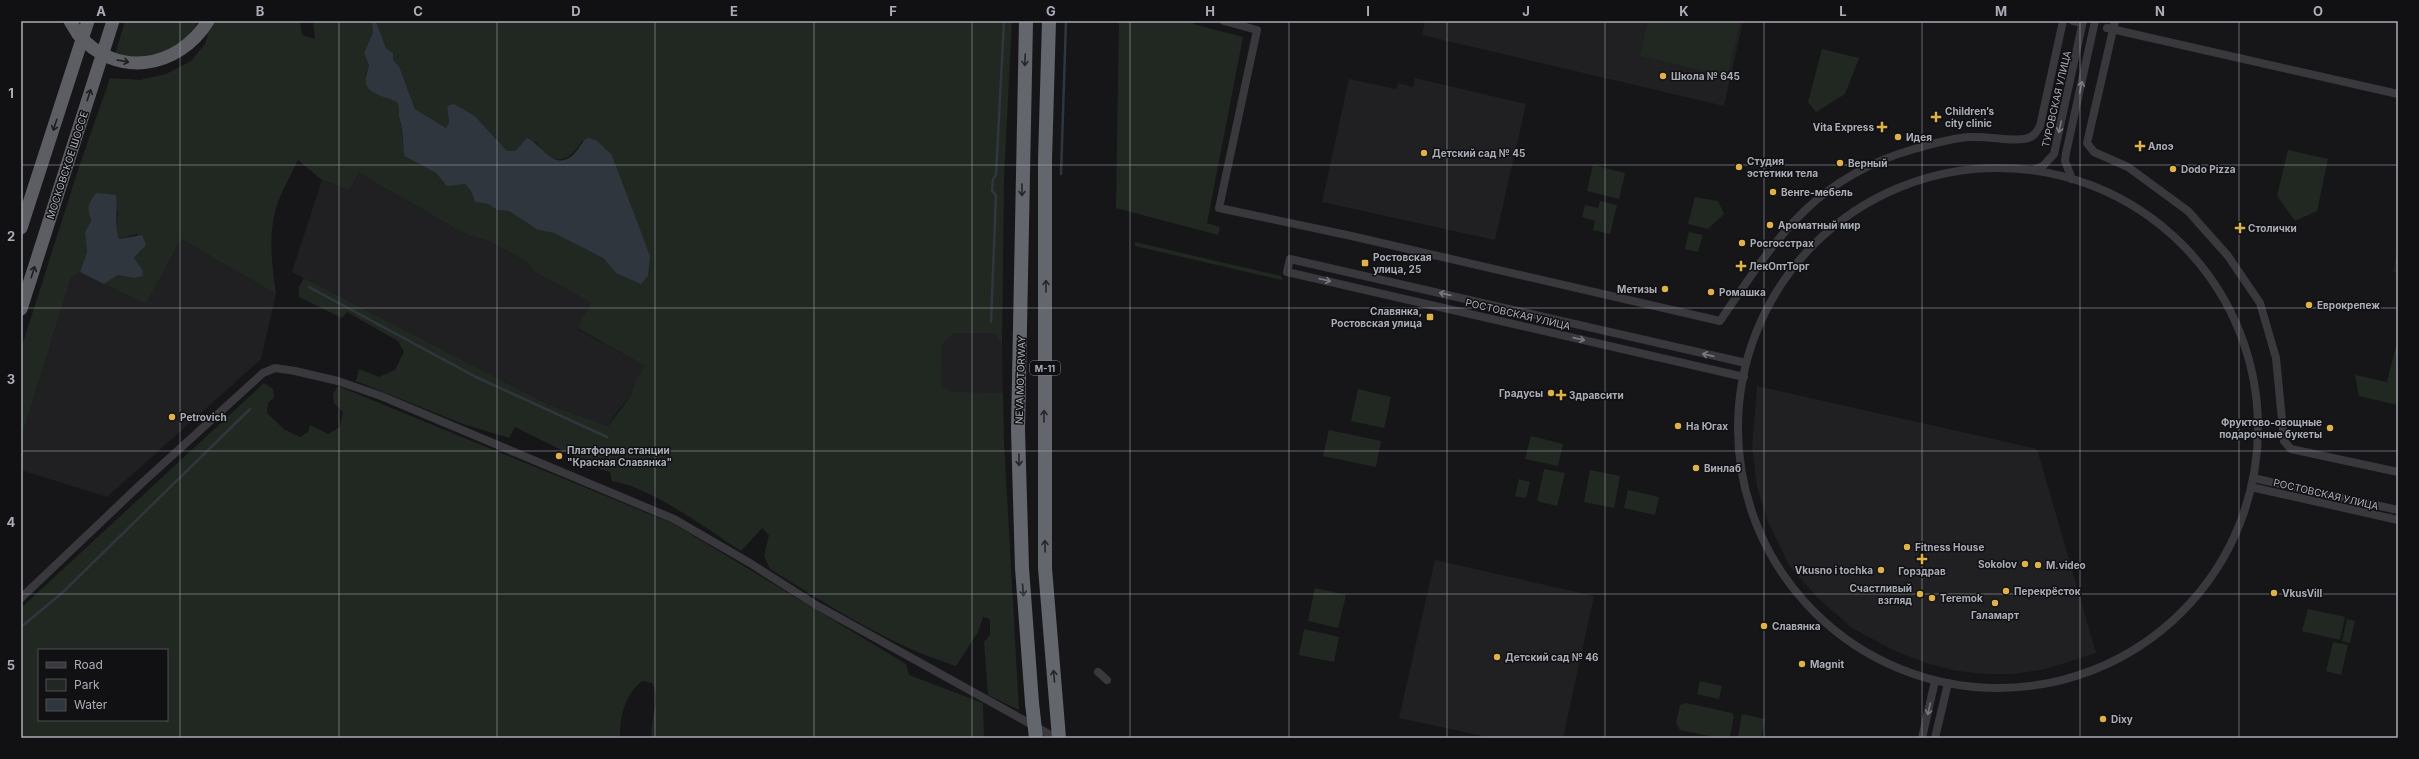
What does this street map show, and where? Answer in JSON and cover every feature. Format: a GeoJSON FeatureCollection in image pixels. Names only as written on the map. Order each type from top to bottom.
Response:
{"type":"FeatureCollection","features":[{"type":"Feature","properties":{"kind":"highway"},"geometry":{"type":"LineString","coordinates":[[70,21],[78,34],[94,50],[114,59],[135,63],[157,60],[177,52],[195,39],[208,21]]}},
{"type":"Feature","properties":{"kind":"highway"},"geometry":{"type":"LineString","coordinates":[[21,228],[88,21]]}},
{"type":"Feature","properties":{"kind":"highway","name":"МОСКОВСКОЕ ШОССЕ"},"geometry":{"type":"LineString","coordinates":[[21,309],[113,21]]}},
{"type":"Feature","properties":{"kind":"highway","name":"NEVA MOTORWAY"},"geometry":{"type":"LineString","coordinates":[[1026,21],[1018,430],[1022,568],[1036,738]]}},
{"type":"Feature","properties":{"kind":"highway","name":"М-11"},"geometry":{"type":"LineString","coordinates":[[1049,21],[1045,160],[1045,568],[1059,738]]}},
{"type":"Feature","properties":{"kind":"street"},"geometry":{"type":"LineString","coordinates":[[1224,21],[1257,30],[1218,208],[1347,235],[1720,320],[1787,228],[1823,193],[1874,162],[1940,142],[1970,137],[2025,139],[2034,136],[2040,126],[2063,21]]}},
{"type":"Feature","properties":{"kind":"street","name":"ТУРОВСКАЯ УЛИЦА"},"geometry":{"type":"LineString","coordinates":[[2032,171],[2043,166],[2054,154],[2078,21]]}},
{"type":"Feature","properties":{"kind":"street"},"geometry":{"type":"LineString","coordinates":[[2072,179],[2065,161],[2066,153],[2096,21]]}},
{"type":"Feature","properties":{"kind":"street"},"geometry":{"type":"LineString","coordinates":[[2114,21],[2110,29],[2087,143],[2094,152],[2128,167],[2188,212],[2232,262],[2260,303],[2276,358],[2284,441],[2291,449],[2398,472]]}},
{"type":"Feature","properties":{"kind":"street"},"geometry":{"type":"LineString","coordinates":[[2110,29],[2398,94]]}},
{"type":"Feature","properties":{"kind":"street"},"geometry":{"type":"LineString","coordinates":[[1981,169],[2032,171],[2072,179],[2115,197],[2144,214],[2176,240],[2195,260],[2215,287],[2232,316],[2244,347],[2252,379],[2257,412],[2257,445],[2251,487],[2241,519],[2227,550],[2210,578],[2188,605],[2164,628],[2139,647],[2084,673],[2040,685],[1994,688],[1935,681],[1905,671],[1875,658],[1848,641],[1809,606],[1780,571],[1757,524],[1743,479],[1739,431],[1746,363],[1765,312],[1778,288],[1813,245],[1849,215],[1882,195],[1936,176],[1981,169]]}},
{"type":"Feature","properties":{"kind":"street","name":"РОСТОВСКАЯ УЛИЦА"},"geometry":{"type":"LineString","coordinates":[[1744,377],[1287,272],[1290,258],[1746,363]]}},
{"type":"Feature","properties":{"kind":"street"},"geometry":{"type":"LineString","coordinates":[[21,598],[142,483],[264,373],[275,368],[338,381],[381,396],[674,519],[750,563],[816,605],[1056,738]]}},
{"type":"Feature","properties":{"kind":"street","name":"РОСТОВСКАЯ УЛИЦА"},"geometry":{"type":"LineString","coordinates":[[2252,478],[2398,510]]}},
{"type":"Feature","properties":{"kind":"street","name":"РОСТОВСКАЯ УЛИЦА"},"geometry":{"type":"LineString","coordinates":[[2251,487],[2398,520]]}},
{"type":"Feature","properties":{"kind":"street"},"geometry":{"type":"LineString","coordinates":[[1098,672],[1106,680]]}},
{"type":"Feature","properties":{"kind":"street"},"geometry":{"type":"LineString","coordinates":[[1922,738],[1935,681]]}},
{"type":"Feature","properties":{"kind":"street"},"geometry":{"type":"LineString","coordinates":[[1935,738],[1948,683]]}},
{"type":"Feature","properties":{"kind":"shaded area","name":"Школа № 645"},"geometry":{"type":"Polygon","coordinates":[[[1425,21],[1743,21],[1724,106],[1422,35],[1425,21]]]}},
{"type":"Feature","properties":{"kind":"shaded area","name":"Детский сад № 45"},"geometry":{"type":"Polygon","coordinates":[[[1415,78],[1526,104],[1495,240],[1322,202],[1349,79],[1396,89],[1398,83],[1413,87],[1415,78]]]}},
{"type":"Feature","properties":{"kind":"shaded area"},"geometry":{"type":"Polygon","coordinates":[[[359,173],[467,235],[491,242],[528,263],[535,272],[591,303],[577,329],[645,366],[634,383],[631,396],[608,426],[547,404],[292,272],[322,180],[349,190],[359,173]]]}},
{"type":"Feature","properties":{"kind":"shaded area"},"geometry":{"type":"Polygon","coordinates":[[[181,239],[276,294],[261,359],[107,497],[21,470],[21,439],[71,278],[80,272],[146,304],[181,239]]]}},
{"type":"Feature","properties":{"kind":"shaded area"},"geometry":{"type":"Polygon","coordinates":[[[2398,246],[2398,273],[2393,272],[2398,246]]]}},
{"type":"Feature","properties":{"kind":"shaded area"},"geometry":{"type":"Polygon","coordinates":[[[993,332],[1002,345],[1003,411],[896,385],[901,333],[993,332]]]}},
{"type":"Feature","properties":{"kind":"shaded area"},"geometry":{"type":"Polygon","coordinates":[[[1757,386],[2037,449],[2096,653],[2046,669],[2014,674],[1987,674],[1957,671],[1926,663],[1893,650],[1852,628],[1817,597],[1790,567],[1768,522],[1757,487],[1752,447],[1757,386]]]}},
{"type":"Feature","properties":{"kind":"shaded area","name":"Детский сад № 46"},"geometry":{"type":"Polygon","coordinates":[[[1435,560],[1594,596],[1563,738],[1492,738],[1399,718],[1435,560]]]}},
{"type":"Feature","properties":{"kind":"green space"},"geometry":{"type":"Polygon","coordinates":[[[125,21],[198,21],[187,36],[172,47],[154,55],[136,58],[115,55],[125,21]]]}},
{"type":"Feature","properties":{"kind":"green space"},"geometry":{"type":"Polygon","coordinates":[[[212,21],[300,21],[302,35],[315,39],[313,21],[372,21],[374,33],[364,53],[369,66],[365,76],[390,99],[397,101],[404,156],[436,173],[447,185],[465,184],[471,191],[475,202],[488,204],[497,210],[509,211],[538,230],[554,233],[603,258],[616,273],[633,212],[612,155],[582,141],[571,155],[560,160],[554,159],[548,155],[536,142],[521,144],[515,151],[507,151],[475,116],[454,104],[447,107],[449,122],[446,128],[415,109],[399,66],[393,60],[393,53],[386,48],[376,21],[1012,21],[1004,178],[1002,345],[994,333],[953,333],[942,344],[941,386],[952,392],[1003,393],[1004,442],[1019,710],[988,695],[984,642],[990,635],[990,619],[983,617],[978,632],[956,666],[931,657],[860,624],[770,569],[764,556],[769,535],[762,528],[741,551],[661,500],[644,491],[612,481],[610,472],[600,469],[515,427],[509,438],[463,424],[356,381],[359,369],[379,377],[395,370],[404,352],[398,341],[347,312],[342,318],[299,297],[299,287],[304,278],[547,404],[608,426],[631,396],[634,383],[645,366],[577,328],[591,303],[535,272],[528,263],[491,242],[467,235],[359,173],[349,190],[322,180],[298,160],[276,208],[272,229],[271,240],[273,273],[276,294],[181,239],[146,304],[104,284],[118,275],[133,278],[142,269],[134,258],[142,250],[137,234],[119,239],[116,231],[118,211],[89,215],[91,221],[85,232],[87,252],[80,272],[71,278],[21,439],[21,349],[79,167],[110,78],[140,80],[166,74],[191,61],[205,44],[212,21]]]}},
{"type":"Feature","properties":{"kind":"green space"},"geometry":{"type":"Polygon","coordinates":[[[1119,21],[1193,21],[1193,24],[1243,37],[1207,223],[1220,227],[1218,235],[1116,208],[1119,21]]]}},
{"type":"Feature","properties":{"kind":"green space"},"geometry":{"type":"Polygon","coordinates":[[[1648,21],[1740,21],[1727,76],[1640,56],[1648,21]]]}},
{"type":"Feature","properties":{"kind":"green space"},"geometry":{"type":"Polygon","coordinates":[[[1822,49],[1859,58],[1845,94],[1816,112],[1808,102],[1822,49]]]}},
{"type":"Feature","properties":{"kind":"green space"},"geometry":{"type":"Polygon","coordinates":[[[2288,150],[2328,159],[2317,211],[2295,221],[2277,196],[2288,150]]]}},
{"type":"Feature","properties":{"kind":"green space"},"geometry":{"type":"Polygon","coordinates":[[[1593,165],[1625,173],[1619,199],[1587,191],[1593,165]]]}},
{"type":"Feature","properties":{"kind":"green space"},"geometry":{"type":"Polygon","coordinates":[[[1695,197],[1718,201],[1724,214],[1708,229],[1688,224],[1695,197]]]}},
{"type":"Feature","properties":{"kind":"green space"},"geometry":{"type":"Polygon","coordinates":[[[1600,201],[1617,205],[1610,234],[1593,230],[1595,221],[1582,217],[1585,205],[1598,208],[1600,201]]]}},
{"type":"Feature","properties":{"kind":"green space"},"geometry":{"type":"Polygon","coordinates":[[[1689,232],[1703,235],[1698,252],[1685,249],[1689,232]]]}},
{"type":"Feature","properties":{"kind":"green space"},"geometry":{"type":"Polygon","coordinates":[[[1135,242],[1281,276],[1282,280],[1135,246],[1135,242]]]}},
{"type":"Feature","properties":{"kind":"green space"},"geometry":{"type":"Polygon","coordinates":[[[2396,346],[2398,347],[2398,405],[2359,396],[2355,375],[2387,382],[2396,346]]]}},
{"type":"Feature","properties":{"kind":"green space"},"geometry":{"type":"Polygon","coordinates":[[[264,383],[273,389],[274,397],[268,403],[267,413],[285,430],[300,437],[308,432],[310,425],[328,434],[340,427],[343,412],[334,403],[333,394],[338,386],[674,524],[906,664],[909,675],[983,703],[984,738],[651,738],[656,704],[656,693],[652,683],[642,681],[631,693],[624,707],[620,738],[21,738],[21,608],[264,383]]]}},
{"type":"Feature","properties":{"kind":"green space"},"geometry":{"type":"Polygon","coordinates":[[[1358,389],[1391,397],[1384,428],[1351,421],[1358,389]]]}},
{"type":"Feature","properties":{"kind":"green space"},"geometry":{"type":"Polygon","coordinates":[[[1329,430],[1381,441],[1376,467],[1323,456],[1329,430]]]}},
{"type":"Feature","properties":{"kind":"green space"},"geometry":{"type":"Polygon","coordinates":[[[1531,436],[1563,444],[1558,466],[1525,459],[1531,436]]]}},
{"type":"Feature","properties":{"kind":"green space"},"geometry":{"type":"Polygon","coordinates":[[[1544,469],[1565,473],[1557,506],[1537,501],[1544,469]]]}},
{"type":"Feature","properties":{"kind":"green space"},"geometry":{"type":"Polygon","coordinates":[[[1590,470],[1620,476],[1614,508],[1584,502],[1590,470]]]}},
{"type":"Feature","properties":{"kind":"green space"},"geometry":{"type":"Polygon","coordinates":[[[1519,479],[1530,482],[1526,498],[1515,496],[1519,479]]]}},
{"type":"Feature","properties":{"kind":"green space"},"geometry":{"type":"Polygon","coordinates":[[[1628,490],[1659,497],[1655,515],[1624,508],[1628,490]]]}},
{"type":"Feature","properties":{"kind":"green space"},"geometry":{"type":"Polygon","coordinates":[[[1315,588],[1346,595],[1338,628],[1308,621],[1315,588]]]}},
{"type":"Feature","properties":{"kind":"green space"},"geometry":{"type":"Polygon","coordinates":[[[2308,609],[2345,617],[2340,640],[2302,631],[2308,609]]]}},
{"type":"Feature","properties":{"kind":"green space"},"geometry":{"type":"Polygon","coordinates":[[[2347,619],[2355,621],[2350,643],[2342,641],[2347,619]]]}},
{"type":"Feature","properties":{"kind":"green space"},"geometry":{"type":"Polygon","coordinates":[[[1304,629],[1339,637],[1334,662],[1299,655],[1304,629]]]}},
{"type":"Feature","properties":{"kind":"green space"},"geometry":{"type":"Polygon","coordinates":[[[2333,642],[2348,645],[2341,675],[2326,671],[2333,642]]]}},
{"type":"Feature","properties":{"kind":"green space"},"geometry":{"type":"Polygon","coordinates":[[[1700,681],[1722,686],[1719,699],[1697,694],[1700,681]]]}},
{"type":"Feature","properties":{"kind":"green space"},"geometry":{"type":"Polygon","coordinates":[[[1686,703],[1732,713],[1734,716],[1730,736],[1720,738],[1680,730],[1676,723],[1680,705],[1686,703]]]}},
{"type":"Feature","properties":{"kind":"green space"},"geometry":{"type":"Polygon","coordinates":[[[1742,714],[1765,719],[1761,738],[1738,737],[1742,714]]]}},
{"type":"Feature","properties":{"kind":"water"},"geometry":{"type":"Polygon","coordinates":[[[372,21],[376,21],[386,48],[393,53],[393,60],[399,66],[415,109],[446,128],[449,122],[447,106],[454,104],[475,116],[507,151],[515,151],[527,138],[552,158],[563,160],[572,156],[588,138],[596,140],[612,155],[650,256],[648,276],[641,284],[616,273],[603,258],[554,233],[538,230],[509,211],[497,210],[488,204],[475,202],[471,191],[465,184],[447,186],[436,173],[404,156],[402,131],[397,102],[371,91],[366,82],[366,75],[369,66],[364,53],[373,33],[372,21]]]}},
{"type":"Feature","properties":{"kind":"water"},"geometry":{"type":"Polygon","coordinates":[[[96,193],[116,195],[117,229],[119,239],[142,235],[146,245],[134,258],[142,269],[143,276],[133,278],[118,275],[104,284],[80,272],[87,252],[85,232],[91,221],[89,206],[96,193]]]}},
{"type":"Feature","properties":{"kind":"waterway"},"geometry":{"type":"LineString","coordinates":[[991,322],[996,195],[992,191],[993,179],[996,175],[1004,21]]}},
{"type":"Feature","properties":{"kind":"waterway"},"geometry":{"type":"LineString","coordinates":[[1061,174],[1066,21]]}},
{"type":"Feature","properties":{"kind":"waterway"},"geometry":{"type":"LineString","coordinates":[[309,287],[476,377],[607,437]]}},
{"type":"Feature","properties":{"kind":"waterway"},"geometry":{"type":"LineString","coordinates":[[21,627],[62,593],[250,409]]}},
{"type":"Feature","properties":{"kind":"place","name":"Школа № 645"},"geometry":{"type":"Point","coordinates":[1663,76]}},
{"type":"Feature","properties":{"kind":"place","name":"Children’s city clinic"},"geometry":{"type":"Point","coordinates":[1936,117]}},
{"type":"Feature","properties":{"kind":"place","name":"Vita Express"},"geometry":{"type":"Point","coordinates":[1882,127]}},
{"type":"Feature","properties":{"kind":"place","name":"Идея"},"geometry":{"type":"Point","coordinates":[1898,137]}},
{"type":"Feature","properties":{"kind":"place","name":"Алоэ"},"geometry":{"type":"Point","coordinates":[2140,146]}},
{"type":"Feature","properties":{"kind":"place","name":"Детский сад № 45"},"geometry":{"type":"Point","coordinates":[1424,153]}},
{"type":"Feature","properties":{"kind":"place","name":"Верный"},"geometry":{"type":"Point","coordinates":[1840,163]}},
{"type":"Feature","properties":{"kind":"place","name":"Студия эстетики тела"},"geometry":{"type":"Point","coordinates":[1739,167]}},
{"type":"Feature","properties":{"kind":"place","name":"Dodo Pizza"},"geometry":{"type":"Point","coordinates":[2173,169]}},
{"type":"Feature","properties":{"kind":"place","name":"Венге-мебель"},"geometry":{"type":"Point","coordinates":[1773,192]}},
{"type":"Feature","properties":{"kind":"place","name":"Ароматный мир"},"geometry":{"type":"Point","coordinates":[1770,225]}},
{"type":"Feature","properties":{"kind":"place","name":"Столички"},"geometry":{"type":"Point","coordinates":[2240,228]}},
{"type":"Feature","properties":{"kind":"place","name":"Росгосстрах"},"geometry":{"type":"Point","coordinates":[1742,243]}},
{"type":"Feature","properties":{"kind":"place","name":"Ростовская улица, 25"},"geometry":{"type":"Point","coordinates":[1365,263]}},
{"type":"Feature","properties":{"kind":"place","name":"ЛекОптТорг"},"geometry":{"type":"Point","coordinates":[1741,266]}},
{"type":"Feature","properties":{"kind":"place","name":"Метизы"},"geometry":{"type":"Point","coordinates":[1665,289]}},
{"type":"Feature","properties":{"kind":"place","name":"Ромашка"},"geometry":{"type":"Point","coordinates":[1711,292]}},
{"type":"Feature","properties":{"kind":"place","name":"Еврокрепеж"},"geometry":{"type":"Point","coordinates":[2309,305]}},
{"type":"Feature","properties":{"kind":"place","name":"Славянка, Ростовская улица"},"geometry":{"type":"Point","coordinates":[1430,317]}},
{"type":"Feature","properties":{"kind":"place","name":"Градусы"},"geometry":{"type":"Point","coordinates":[1551,393]}},
{"type":"Feature","properties":{"kind":"place","name":"Здравсити"},"geometry":{"type":"Point","coordinates":[1561,395]}},
{"type":"Feature","properties":{"kind":"place","name":"Petrovich"},"geometry":{"type":"Point","coordinates":[172,417]}},
{"type":"Feature","properties":{"kind":"place","name":"На Югах"},"geometry":{"type":"Point","coordinates":[1678,426]}},
{"type":"Feature","properties":{"kind":"place","name":"Фруктово-овощные подарочные букеты"},"geometry":{"type":"Point","coordinates":[2330,428]}},
{"type":"Feature","properties":{"kind":"place","name":"Платформа станции \"Красная Славянка\""},"geometry":{"type":"Point","coordinates":[559,456]}},
{"type":"Feature","properties":{"kind":"place","name":"Винлаб"},"geometry":{"type":"Point","coordinates":[1696,468]}},
{"type":"Feature","properties":{"kind":"place","name":"Fitness House"},"geometry":{"type":"Point","coordinates":[1907,547]}},
{"type":"Feature","properties":{"kind":"place","name":"Горздрав"},"geometry":{"type":"Point","coordinates":[1922,559]}},
{"type":"Feature","properties":{"kind":"place","name":"Sokolov"},"geometry":{"type":"Point","coordinates":[2025,564]}},
{"type":"Feature","properties":{"kind":"place","name":"M.video"},"geometry":{"type":"Point","coordinates":[2038,565]}},
{"type":"Feature","properties":{"kind":"place","name":"Vkusno i tochka"},"geometry":{"type":"Point","coordinates":[1881,570]}},
{"type":"Feature","properties":{"kind":"place","name":"Перекрёсток"},"geometry":{"type":"Point","coordinates":[2006,591]}},
{"type":"Feature","properties":{"kind":"place","name":"VkusVill"},"geometry":{"type":"Point","coordinates":[2274,593]}},
{"type":"Feature","properties":{"kind":"place","name":"Счастливый взгляд"},"geometry":{"type":"Point","coordinates":[1920,594]}},
{"type":"Feature","properties":{"kind":"place","name":"Teremok"},"geometry":{"type":"Point","coordinates":[1932,598]}},
{"type":"Feature","properties":{"kind":"place","name":"Галамарт"},"geometry":{"type":"Point","coordinates":[1995,603]}},
{"type":"Feature","properties":{"kind":"place","name":"Славянка"},"geometry":{"type":"Point","coordinates":[1764,626]}},
{"type":"Feature","properties":{"kind":"place","name":"Детский сад № 46"},"geometry":{"type":"Point","coordinates":[1497,657]}},
{"type":"Feature","properties":{"kind":"place","name":"Magnit"},"geometry":{"type":"Point","coordinates":[1802,664]}},
{"type":"Feature","properties":{"kind":"place","name":"Dixy"},"geometry":{"type":"Point","coordinates":[2103,719]}}]}
